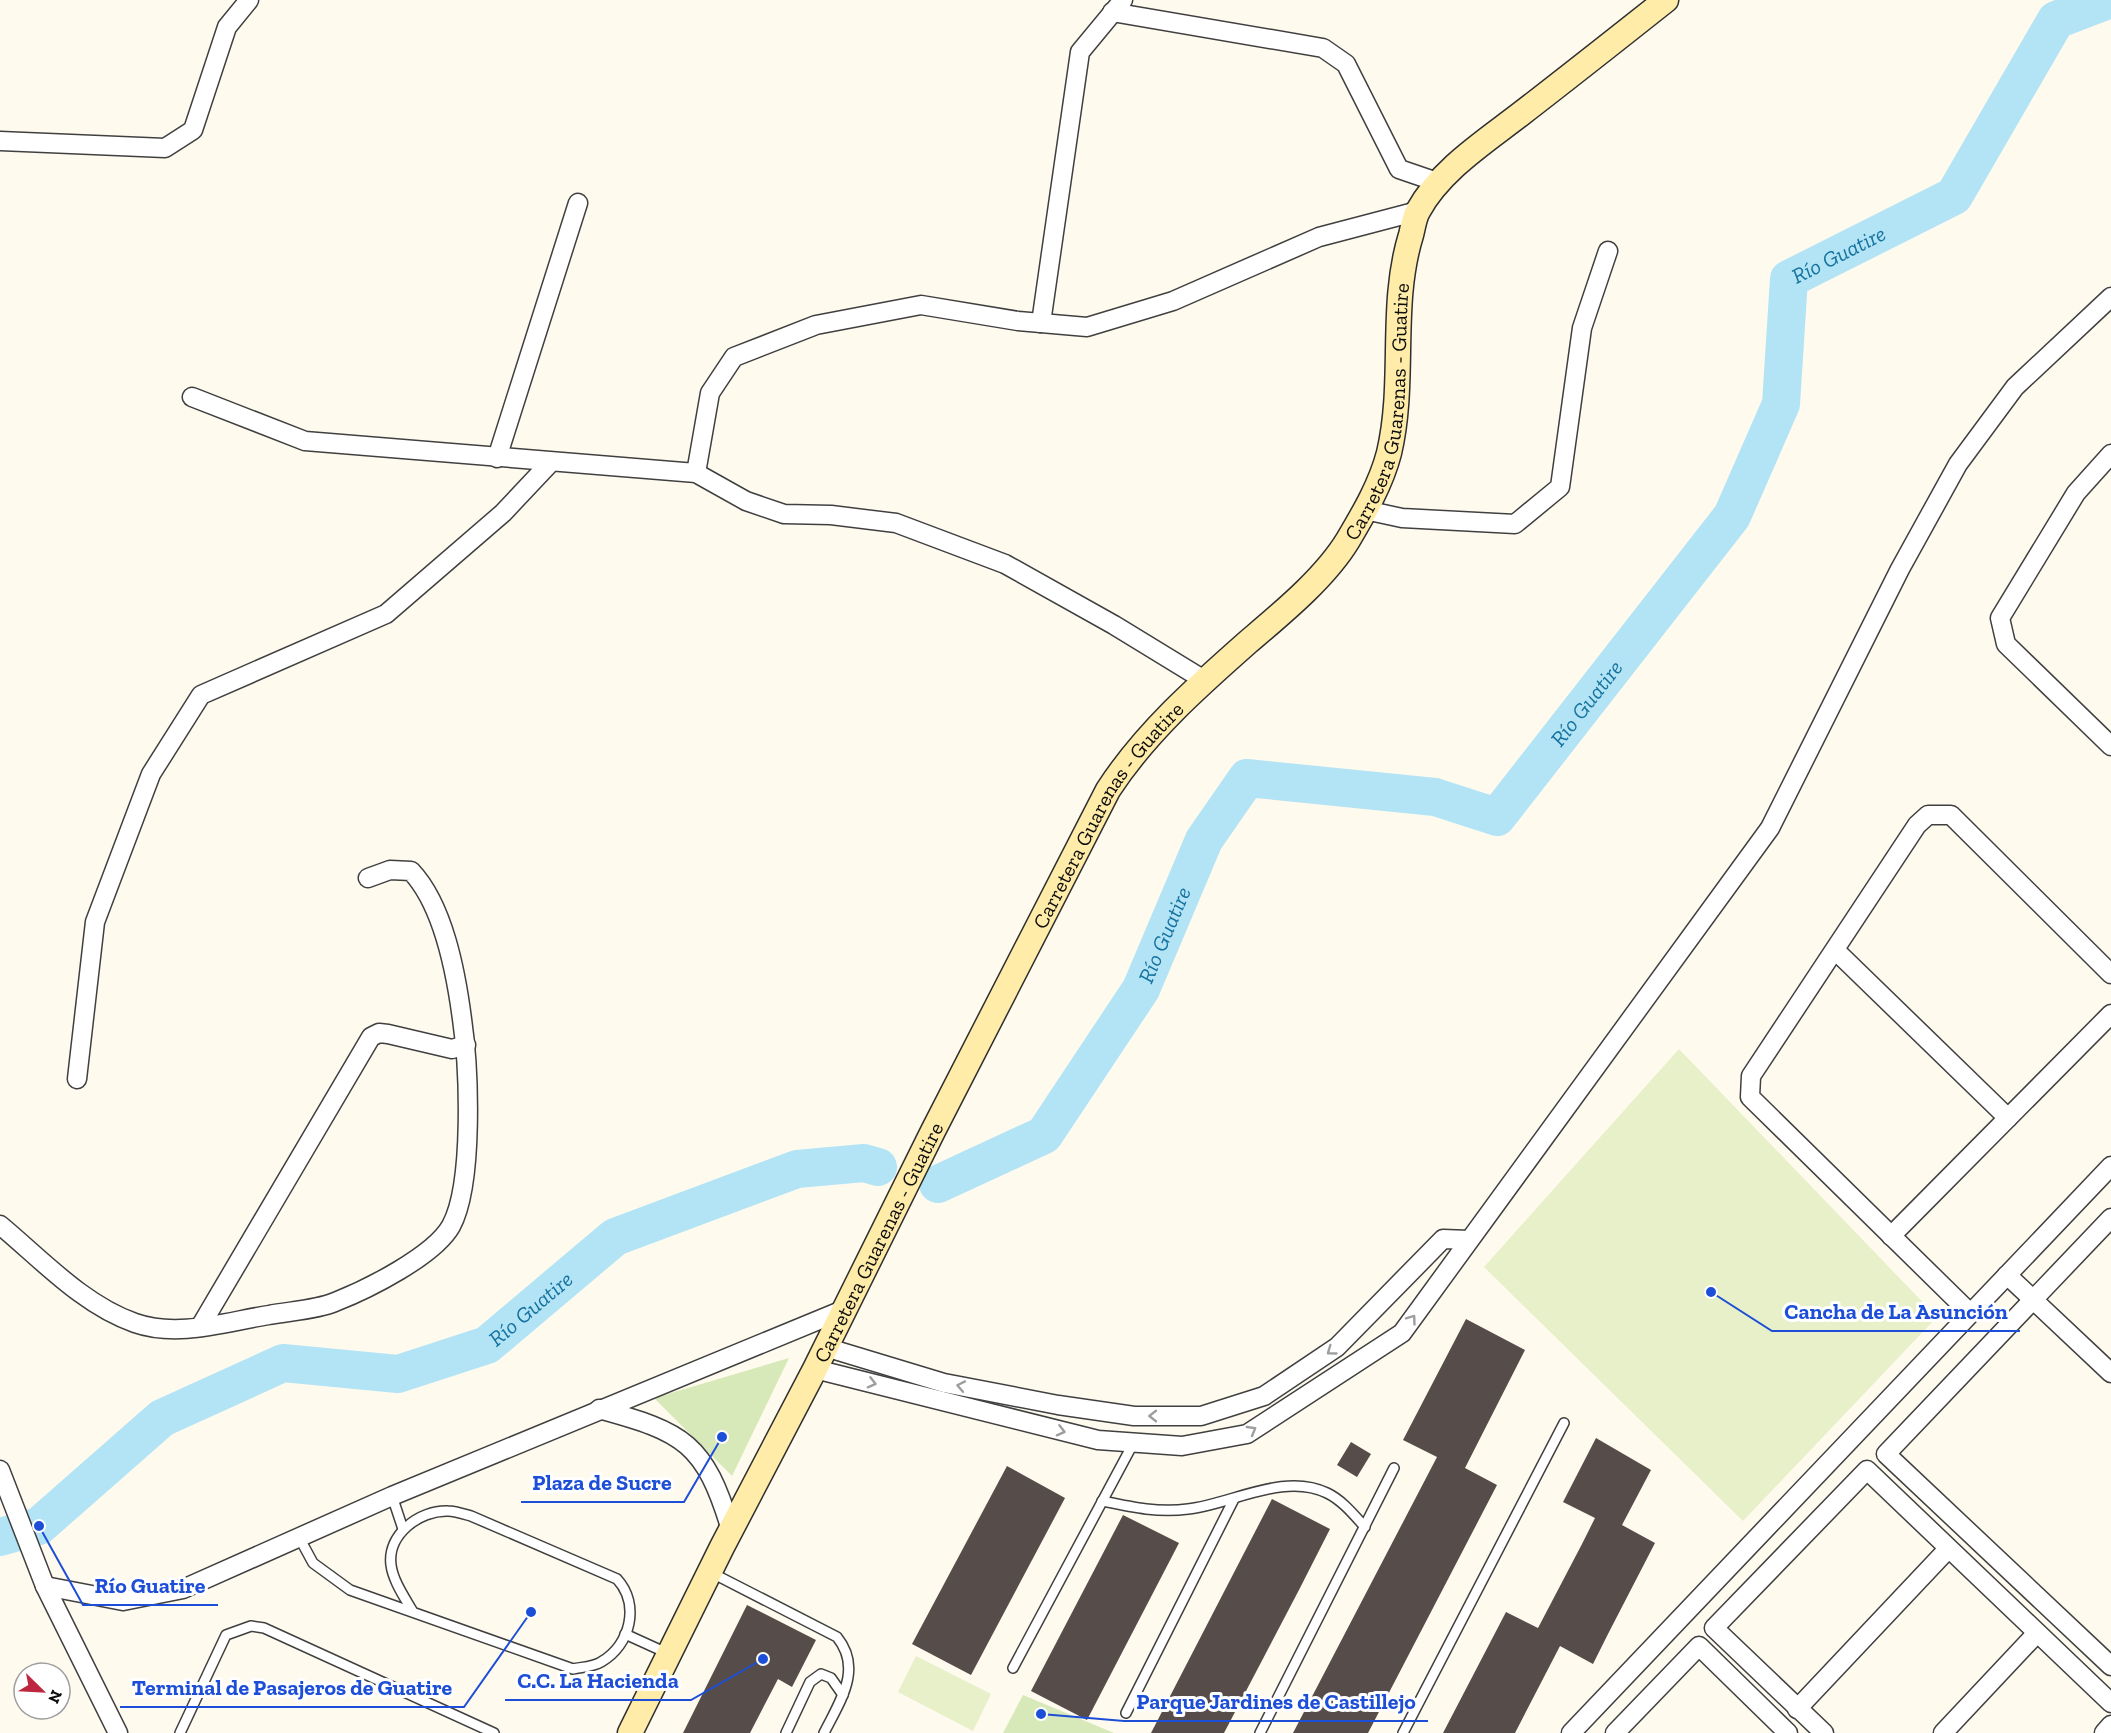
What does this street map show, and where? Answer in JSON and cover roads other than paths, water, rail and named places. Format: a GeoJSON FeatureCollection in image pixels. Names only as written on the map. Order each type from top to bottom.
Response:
{"type":"FeatureCollection","features":[{"type":"Feature","properties":{"kind":"main road","name":"Carretera Guarenas - Guatire"},"geometry":{"type":"LineString","coordinates":[[630,1733],[933,1131],[1108,790],[1124,766],[1152,733],[1204,680],[1277,617],[1322,572],[1346,544],[1365,510],[1389,453],[1394,420],[1398,293],[1402,268],[1418,211],[1440,183],[1472,152],[1666,0]]}},
{"type":"Feature","properties":{"kind":"street"},"geometry":{"type":"LineString","coordinates":[[0,141],[165,148],[193,130],[227,27],[249,0]]}},
{"type":"Feature","properties":{"kind":"street"},"geometry":{"type":"LineString","coordinates":[[1041,323],[1080,52],[1117,6],[1323,48],[1346,64],[1400,169],[1440,183]]}},
{"type":"Feature","properties":{"kind":"street"},"geometry":{"type":"LineString","coordinates":[[497,458],[578,203]]}},
{"type":"Feature","properties":{"kind":"street"},"geometry":{"type":"LineString","coordinates":[[696,473],[710,393],[734,357],[816,325],[921,305],[1041,323],[1087,327],[1173,301],[1319,237],[1418,211]]}},
{"type":"Feature","properties":{"kind":"street"},"geometry":{"type":"LineString","coordinates":[[1365,510],[1402,518],[1515,524],[1560,487],[1582,328],[1608,252]]}},
{"type":"Feature","properties":{"kind":"street"},"geometry":{"type":"LineString","coordinates":[[820,1358],[1098,1440],[1182,1446],[1247,1434],[1402,1333],[1770,828],[1900,569],[1958,464],[2015,387],[2111,297]]}},
{"type":"Feature","properties":{"kind":"street"},"geometry":{"type":"LineString","coordinates":[[192,397],[305,441],[696,473],[746,501],[784,514],[831,515],[896,523],[1005,564],[1114,625],[1204,680]]}},
{"type":"Feature","properties":{"kind":"street"},"geometry":{"type":"LineString","coordinates":[[2110,744],[2006,644],[2000,618],[2076,493],[2111,454]]}},
{"type":"Feature","properties":{"kind":"street"},"geometry":{"type":"LineString","coordinates":[[76,1079],[94,922],[151,774],[201,695],[386,614],[502,513],[551,462]]}},
{"type":"Feature","properties":{"kind":"street"},"geometry":{"type":"LineString","coordinates":[[1970,1313],[1750,1097],[1751,1076],[1917,825],[1928,815],[1951,814],[2111,974]]}},
{"type":"Feature","properties":{"kind":"street"},"geometry":{"type":"LineString","coordinates":[[0,1225],[58,1274],[111,1313],[159,1330],[200,1327],[334,1303],[431,1250],[450,1227],[459,1203],[466,1155],[466,1045],[456,975],[440,923],[420,881],[411,871],[390,870],[368,878]]}},
{"type":"Feature","properties":{"kind":"street"},"geometry":{"type":"LineString","coordinates":[[1835,950],[2008,1118]]}},
{"type":"Feature","properties":{"kind":"street"},"geometry":{"type":"LineString","coordinates":[[1891,1236],[2111,1014]]}},
{"type":"Feature","properties":{"kind":"street"},"geometry":{"type":"LineString","coordinates":[[200,1327],[371,1037],[379,1033],[388,1034],[452,1050],[466,1045]]}},
{"type":"Feature","properties":{"kind":"street"},"geometry":{"type":"LineString","coordinates":[[1571,1733],[2111,1166]]}},
{"type":"Feature","properties":{"kind":"street"},"geometry":{"type":"LineString","coordinates":[[2111,1218],[1886,1454],[2111,1666]]}},
{"type":"Feature","properties":{"kind":"street"},"geometry":{"type":"LineString","coordinates":[[820,1358],[1058,1406],[1134,1416],[1202,1416],[1264,1396],[1274,1390],[1337,1347],[1443,1239],[1469,1240]]}},
{"type":"Feature","properties":{"kind":"street"},"geometry":{"type":"LineString","coordinates":[[2007,1275],[2111,1373]]}},
{"type":"Feature","properties":{"kind":"street"},"geometry":{"type":"LineString","coordinates":[[45,1587],[123,1601],[183,1590],[392,1496],[843,1310]]}},
{"type":"Feature","properties":{"kind":"street"},"geometry":{"type":"LineString","coordinates":[[599,1409],[651,1423],[674,1435],[695,1453],[712,1475],[731,1530]]}},
{"type":"Feature","properties":{"kind":"street"},"geometry":{"type":"LineString","coordinates":[[1824,1733],[1714,1628],[1867,1470],[2111,1703]]}},
{"type":"Feature","properties":{"kind":"street"},"geometry":{"type":"LineString","coordinates":[[1,1472],[45,1587],[118,1733]]}},
{"type":"Feature","properties":{"kind":"street"},"geometry":{"type":"LineString","coordinates":[[1778,1517],[1800,1539]]}},
{"type":"Feature","properties":{"kind":"street"},"geometry":{"type":"LineString","coordinates":[[1757,1539],[1780,1560]]}},
{"type":"Feature","properties":{"kind":"street"},"geometry":{"type":"LineString","coordinates":[[1797,1709],[1948,1549]]}},
{"type":"Feature","properties":{"kind":"street"},"geometry":{"type":"LineString","coordinates":[[1943,1733],[2037,1633]]}},
{"type":"Feature","properties":{"kind":"street"},"geometry":{"type":"LineString","coordinates":[[1615,1733],[1699,1646],[1788,1733]]}},
{"type":"Feature","properties":{"kind":"street"},"geometry":{"type":"LineString","coordinates":[[2104,1733],[2111,1725]]}},
{"type":"Feature","properties":{"kind":"lane"},"geometry":{"type":"LineString","coordinates":[[1403,1733],[1564,1423]]}},
{"type":"Feature","properties":{"kind":"lane"},"geometry":{"type":"LineString","coordinates":[[1012,1668],[1134,1442]]}},
{"type":"Feature","properties":{"kind":"lane"},"geometry":{"type":"LineString","coordinates":[[1260,1733],[1394,1468]]}},
{"type":"Feature","properties":{"kind":"lane"},"geometry":{"type":"LineString","coordinates":[[1102,1501],[1157,1512],[1190,1509],[1280,1487],[1309,1486],[1329,1493],[1365,1527]]}},
{"type":"Feature","properties":{"kind":"lane"},"geometry":{"type":"LineString","coordinates":[[392,1496],[403,1529]]}},
{"type":"Feature","properties":{"kind":"lane"},"geometry":{"type":"LineString","coordinates":[[1126,1713],[1234,1499]]}},
{"type":"Feature","properties":{"kind":"lane"},"geometry":{"type":"LineString","coordinates":[[300,1539],[309,1559],[328,1576],[350,1590],[573,1669],[600,1663],[616,1650],[632,1614],[626,1589],[617,1579],[471,1516],[447,1511],[420,1518],[403,1529],[393,1541],[391,1566],[413,1612]]}},
{"type":"Feature","properties":{"kind":"lane"},"geometry":{"type":"LineString","coordinates":[[710,1572],[837,1637],[847,1649],[850,1661],[843,1695],[824,1733]]}},
{"type":"Feature","properties":{"kind":"lane"},"geometry":{"type":"LineString","coordinates":[[180,1733],[226,1635],[251,1626],[264,1628],[494,1733]]}},
{"type":"Feature","properties":{"kind":"lane"},"geometry":{"type":"LineString","coordinates":[[625,1634],[669,1654]]}},
{"type":"Feature","properties":{"kind":"lane"},"geometry":{"type":"LineString","coordinates":[[786,1733],[810,1682],[821,1674],[831,1678],[843,1695]]}},
{"type":"Feature","properties":{"kind":"waterway","name":"Río Guatire"},"geometry":{"type":"LineString","coordinates":[[938,1184],[1044,1135],[1141,989],[1204,840],[1247,778],[1435,797],[1497,817],[1732,516],[1781,404],[1789,279],[1954,196],[2056,20],[2108,0]]}},
{"type":"Feature","properties":{"kind":"waterway","name":"Río Guatire"},"geometry":{"type":"LineString","coordinates":[[0,1537],[39,1526],[162,1418],[283,1363],[398,1374],[487,1345],[615,1237],[797,1169],[864,1163],[878,1167]]}},
{"type":"Feature","properties":{"kind":"place","name":"Cancha de La Asunción"},"geometry":{"type":"Point","coordinates":[1711,1292]}},
{"type":"Feature","properties":{"kind":"place","name":"Plaza de Sucre"},"geometry":{"type":"Point","coordinates":[722,1437]}},
{"type":"Feature","properties":{"kind":"place","name":"Río Guatire"},"geometry":{"type":"Point","coordinates":[39,1526]}},
{"type":"Feature","properties":{"kind":"place","name":"Terminal de Pasajeros de Guatire"},"geometry":{"type":"Point","coordinates":[531,1612]}},
{"type":"Feature","properties":{"kind":"place","name":"C.C. La Hacienda"},"geometry":{"type":"Point","coordinates":[763,1659]}},
{"type":"Feature","properties":{"kind":"place","name":"Parque Jardines de Castillejo"},"geometry":{"type":"Point","coordinates":[1041,1714]}}]}
